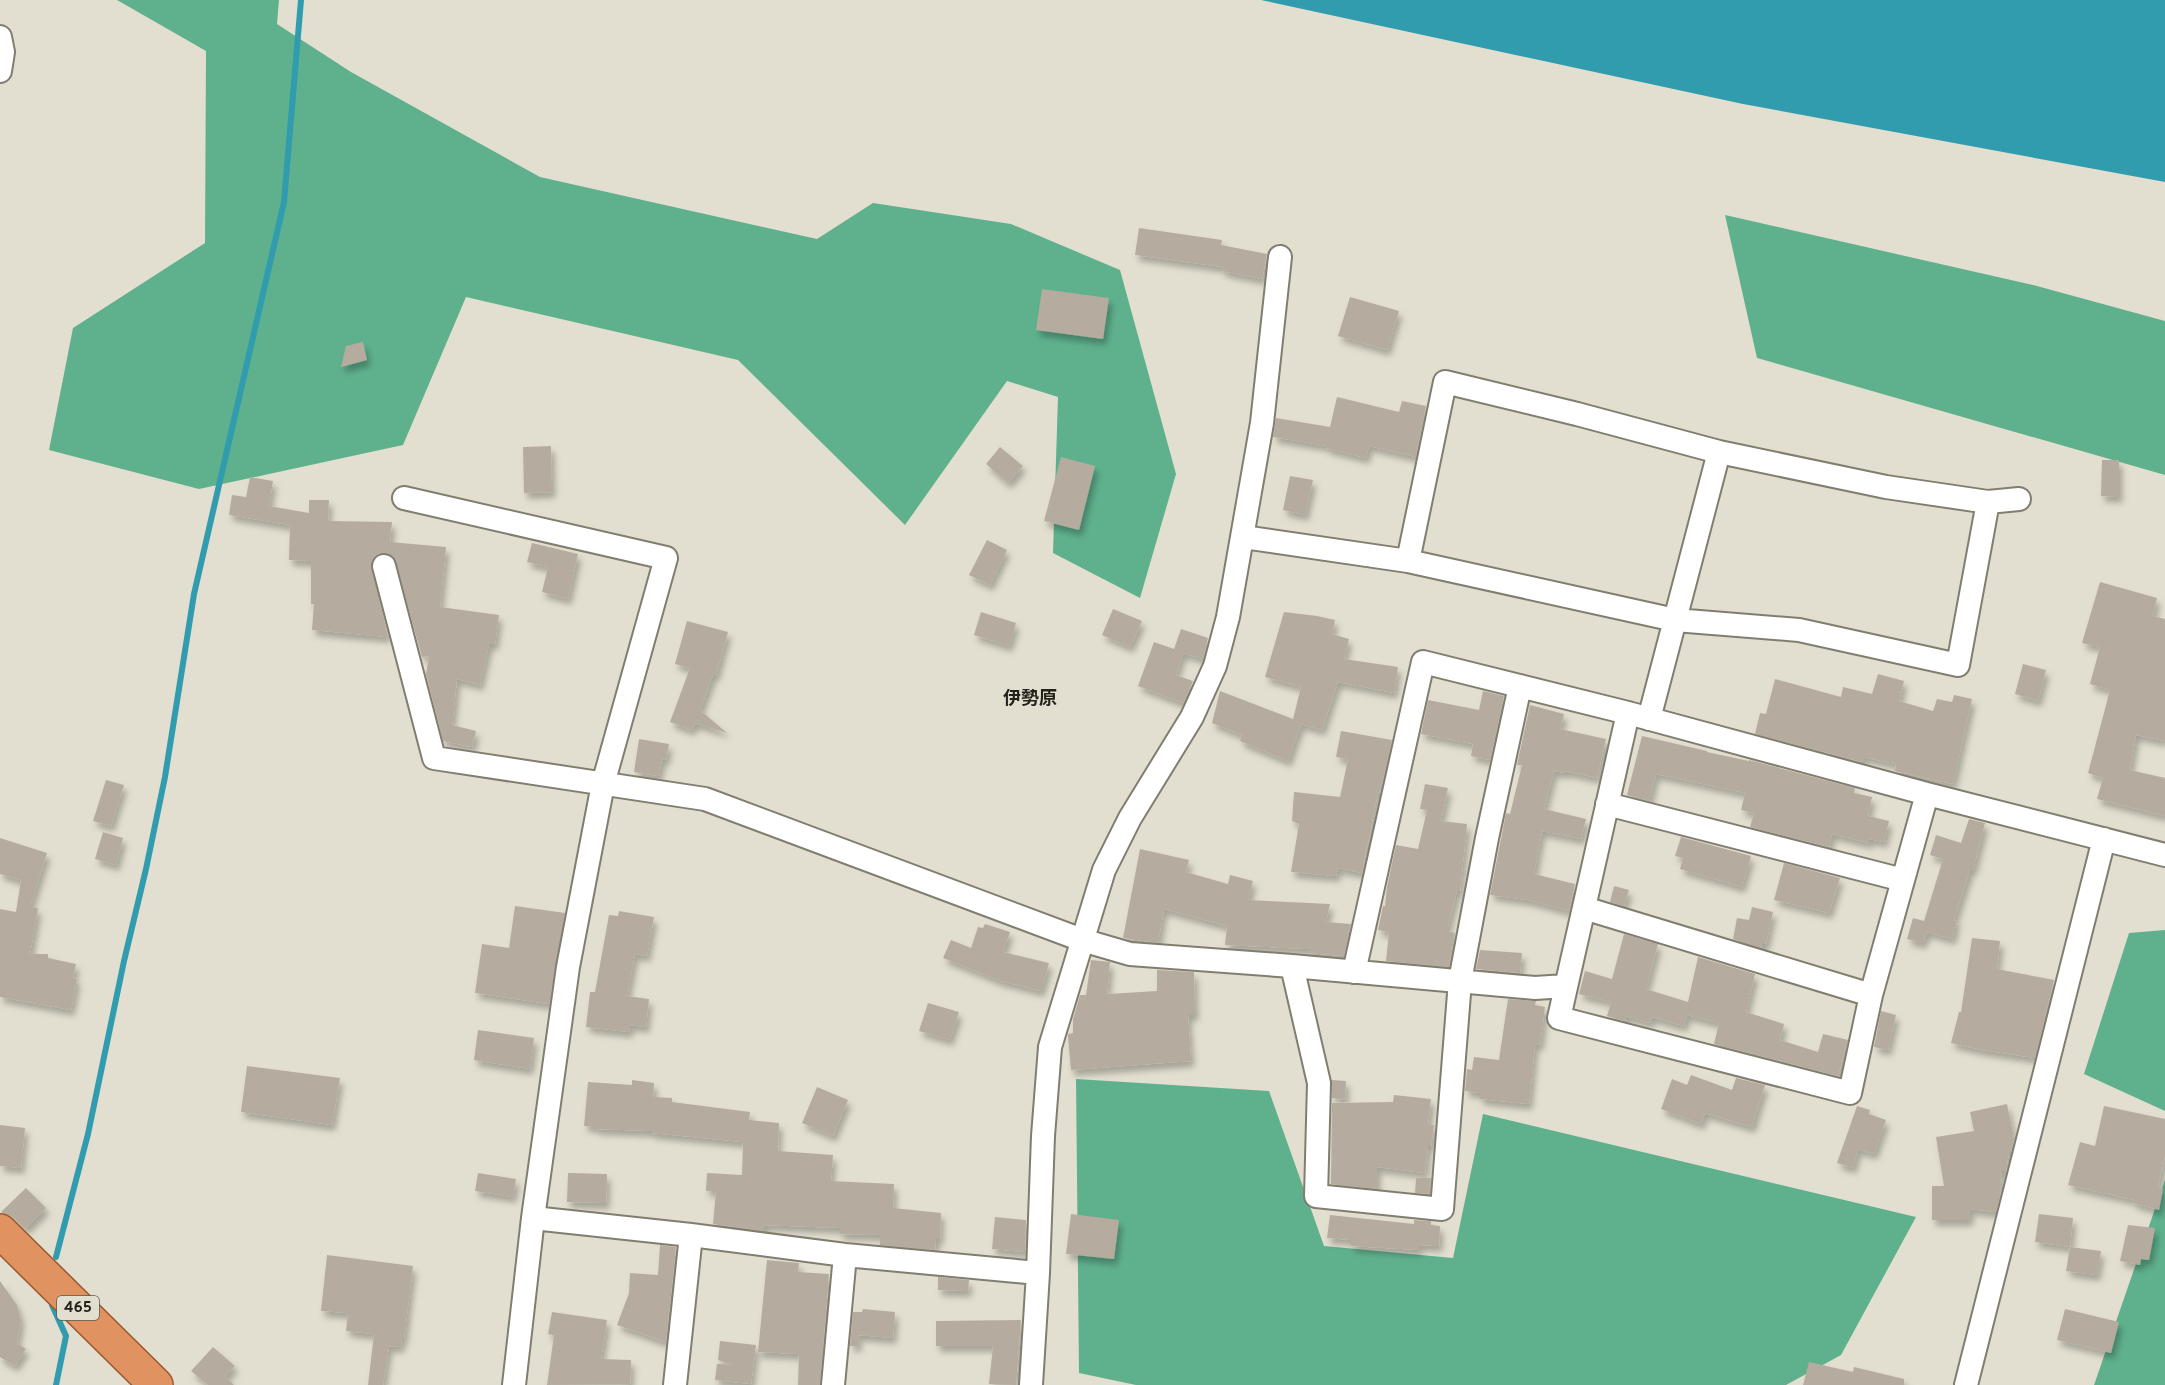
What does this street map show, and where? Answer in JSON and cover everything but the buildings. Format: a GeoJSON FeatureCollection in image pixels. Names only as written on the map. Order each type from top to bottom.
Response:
{"type":"FeatureCollection","features":[{"type":"Feature","properties":{"kind":"highway","name":"465"},"geometry":{"type":"LineString","coordinates":[[0,1231],[156,1385]]}},
{"type":"Feature","properties":{"kind":"street"},"geometry":{"type":"LineString","coordinates":[[0,37],[3,52],[0,71]]}},
{"type":"Feature","properties":{"kind":"street"},"geometry":{"type":"LineString","coordinates":[[1031,1385],[1043,1136],[1050,1047],[1104,870],[1130,818],[1192,717],[1215,666],[1228,617],[1262,423],[1280,257]]}},
{"type":"Feature","properties":{"kind":"street"},"geometry":{"type":"LineString","coordinates":[[1408,561],[1445,382],[1719,452],[1886,487],[1988,502],[2019,499]]}},
{"type":"Feature","properties":{"kind":"street"},"geometry":{"type":"LineString","coordinates":[[1719,452],[1675,620],[1607,804],[1559,1018],[1850,1094],[1871,995],[1927,794]]}},
{"type":"Feature","properties":{"kind":"street"},"geometry":{"type":"LineString","coordinates":[[404,498],[666,558],[603,784],[568,967],[533,1218],[514,1385]]}},
{"type":"Feature","properties":{"kind":"street"},"geometry":{"type":"LineString","coordinates":[[1243,537],[1408,561],[1675,620],[1799,630],[1958,666],[1988,502]]}},
{"type":"Feature","properties":{"kind":"street"},"geometry":{"type":"LineString","coordinates":[[384,566],[434,758],[705,799],[1082,940],[1130,954],[1535,988],[1566,987]]}},
{"type":"Feature","properties":{"kind":"street"},"geometry":{"type":"LineString","coordinates":[[1354,972],[1423,662],[1639,716],[1927,794],[2165,855]]}},
{"type":"Feature","properties":{"kind":"street"},"geometry":{"type":"LineString","coordinates":[[1292,966],[1319,1083],[1316,1196],[1442,1209],[1460,981],[1487,838],[1520,687]]}},
{"type":"Feature","properties":{"kind":"street"},"geometry":{"type":"LineString","coordinates":[[1607,804],[1903,880]]}},
{"type":"Feature","properties":{"kind":"street"},"geometry":{"type":"LineString","coordinates":[[1966,1385],[2104,838]]}},
{"type":"Feature","properties":{"kind":"street"},"geometry":{"type":"LineString","coordinates":[[1584,908],[1871,995]]}},
{"type":"Feature","properties":{"kind":"street"},"geometry":{"type":"LineString","coordinates":[[533,1218],[845,1255],[1038,1273]]}},
{"type":"Feature","properties":{"kind":"street"},"geometry":{"type":"LineString","coordinates":[[675,1385],[691,1235]]}},
{"type":"Feature","properties":{"kind":"street"},"geometry":{"type":"LineString","coordinates":[[833,1385],[845,1255]]}},
{"type":"Feature","properties":{"kind":"green space"},"geometry":{"type":"Polygon","coordinates":[[[117,0],[279,0],[277,24],[351,72],[540,177],[817,239],[873,203],[1011,224],[1120,270],[1176,474],[1140,598],[1053,553],[1058,397],[1007,381],[905,525],[738,360],[466,297],[403,445],[199,489],[49,450],[73,328],[205,243],[206,51],[117,0]]]}},
{"type":"Feature","properties":{"kind":"green space"},"geometry":{"type":"Polygon","coordinates":[[[1725,215],[2037,286],[2165,321],[2165,475],[1757,358],[1725,215]]]}},
{"type":"Feature","properties":{"kind":"green space"},"geometry":{"type":"Polygon","coordinates":[[[2165,930],[2165,1111],[2084,1074],[2129,933],[2165,930]]]}},
{"type":"Feature","properties":{"kind":"green space"},"geometry":{"type":"Polygon","coordinates":[[[1076,1079],[1269,1091],[1324,1246],[1453,1258],[1483,1114],[1916,1217],[1841,1355],[1786,1385],[1136,1385],[1079,1373],[1076,1079]]]}},
{"type":"Feature","properties":{"kind":"green space"},"geometry":{"type":"Polygon","coordinates":[[[2165,1180],[2165,1385],[2094,1385],[2165,1180]]]}},
{"type":"Feature","properties":{"kind":"water"},"geometry":{"type":"Polygon","coordinates":[[[1261,0],[2165,0],[2165,182],[1743,104],[1261,0]]]}},
{"type":"Feature","properties":{"kind":"waterway"},"geometry":{"type":"LineString","coordinates":[[56,1257],[88,1134],[124,961],[146,869],[165,777],[194,594],[284,202],[301,0]]}},
{"type":"Feature","properties":{"kind":"waterway"},"geometry":{"type":"LineString","coordinates":[[52,1305],[66,1336],[56,1385]]}},
{"type":"Feature","properties":{"kind":"district","name":"伊勢原"},"geometry":{"type":"Point","coordinates":[1030,699]}}]}
